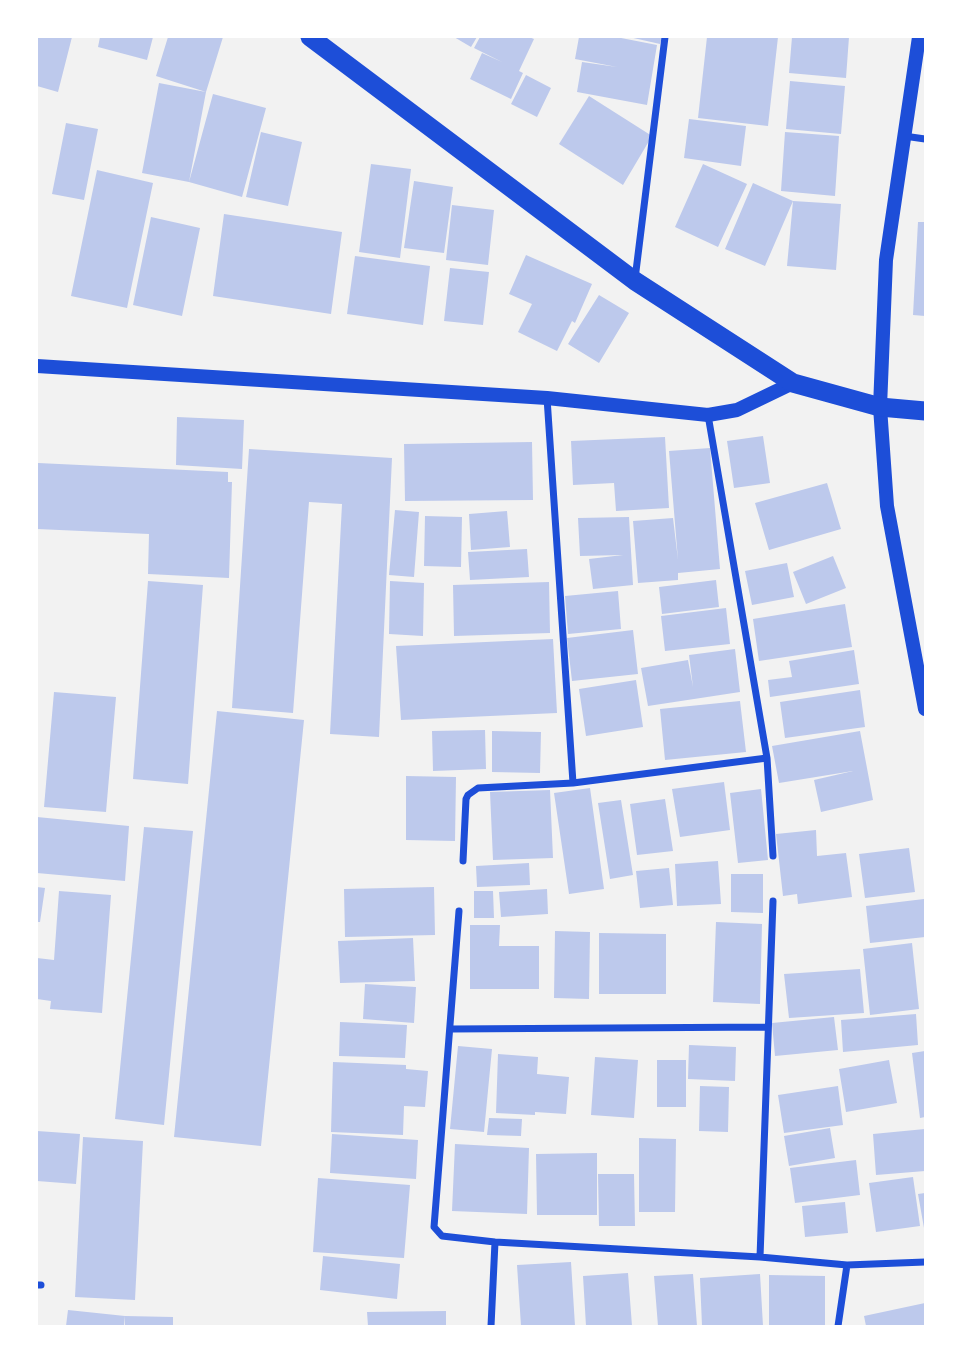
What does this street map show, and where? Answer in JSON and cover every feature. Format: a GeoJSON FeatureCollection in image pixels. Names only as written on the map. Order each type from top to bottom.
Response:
{"type":"FeatureCollection","features":[{"type":"Feature","properties":{"kind":"highway"},"geometry":{"type":"LineString","coordinates":[[310,37],[635,281],[793,383],[880,407],[925,411]]}},
{"type":"Feature","properties":{"kind":"main road"},"geometry":{"type":"LineString","coordinates":[[919,37],[886,260],[880,407],[887,506],[925,709]]}},
{"type":"Feature","properties":{"kind":"main road"},"geometry":{"type":"LineString","coordinates":[[37,366],[547,398],[708,415],[737,410],[793,383]]}},
{"type":"Feature","properties":{"kind":"street"},"geometry":{"type":"LineString","coordinates":[[635,281],[665,37]]}},
{"type":"Feature","properties":{"kind":"street"},"geometry":{"type":"LineString","coordinates":[[904,136],[925,139]]}},
{"type":"Feature","properties":{"kind":"street"},"geometry":{"type":"LineString","coordinates":[[547,398],[573,783]]}},
{"type":"Feature","properties":{"kind":"street"},"geometry":{"type":"LineString","coordinates":[[708,415],[767,758],[773,856]]}},
{"type":"Feature","properties":{"kind":"street"},"geometry":{"type":"LineString","coordinates":[[463,861],[466,799],[474,790],[573,783],[767,758]]}},
{"type":"Feature","properties":{"kind":"street"},"geometry":{"type":"LineString","coordinates":[[760,1257],[773,901]]}},
{"type":"Feature","properties":{"kind":"street"},"geometry":{"type":"LineString","coordinates":[[459,911],[434,1227],[442,1236],[495,1242],[760,1257],[847,1265],[925,1262]]}},
{"type":"Feature","properties":{"kind":"street"},"geometry":{"type":"LineString","coordinates":[[451,1029],[768,1027]]}},
{"type":"Feature","properties":{"kind":"street"},"geometry":{"type":"LineString","coordinates":[[491,1326],[495,1242]]}},
{"type":"Feature","properties":{"kind":"street"},"geometry":{"type":"LineString","coordinates":[[838,1326],[847,1265]]}},
{"type":"Feature","properties":{"kind":"building"},"geometry":{"type":"Polygon","coordinates":[[[37,37],[72,37],[58,92],[37,86],[37,37]]]}},
{"type":"Feature","properties":{"kind":"building"},"geometry":{"type":"Polygon","coordinates":[[[100,37],[153,37],[147,60],[98,47],[100,37]]]}},
{"type":"Feature","properties":{"kind":"building"},"geometry":{"type":"Polygon","coordinates":[[[168,37],[223,37],[206,92],[156,76],[168,37]]]}},
{"type":"Feature","properties":{"kind":"building"},"geometry":{"type":"Polygon","coordinates":[[[454,37],[477,37],[471,47],[454,37]]]}},
{"type":"Feature","properties":{"kind":"building"},"geometry":{"type":"Polygon","coordinates":[[[480,37],[534,39],[519,71],[523,73],[511,99],[470,79],[482,53],[502,62],[474,48],[480,37]]]}},
{"type":"Feature","properties":{"kind":"building"},"geometry":{"type":"Polygon","coordinates":[[[579,37],[616,37],[657,45],[647,105],[577,92],[582,62],[617,67],[575,59],[579,37]]]}},
{"type":"Feature","properties":{"kind":"building"},"geometry":{"type":"Polygon","coordinates":[[[629,37],[662,37],[660,44],[629,37]]]}},
{"type":"Feature","properties":{"kind":"building"},"geometry":{"type":"Polygon","coordinates":[[[707,37],[778,37],[768,126],[698,118],[707,37]]]}},
{"type":"Feature","properties":{"kind":"building"},"geometry":{"type":"Polygon","coordinates":[[[792,37],[849,37],[846,78],[789,73],[792,37]]]}},
{"type":"Feature","properties":{"kind":"building"},"geometry":{"type":"Polygon","coordinates":[[[526,75],[551,88],[537,117],[511,104],[526,75]]]}},
{"type":"Feature","properties":{"kind":"building"},"geometry":{"type":"Polygon","coordinates":[[[790,81],[845,86],[841,134],[786,129],[790,81]]]}},
{"type":"Feature","properties":{"kind":"building"},"geometry":{"type":"Polygon","coordinates":[[[159,83],[206,92],[189,182],[142,173],[159,83]]]}},
{"type":"Feature","properties":{"kind":"building"},"geometry":{"type":"Polygon","coordinates":[[[213,94],[266,108],[242,197],[189,182],[213,94]]]}},
{"type":"Feature","properties":{"kind":"building"},"geometry":{"type":"Polygon","coordinates":[[[589,96],[652,136],[623,185],[559,144],[589,96]]]}},
{"type":"Feature","properties":{"kind":"building"},"geometry":{"type":"Polygon","coordinates":[[[689,119],[746,126],[741,166],[684,158],[689,119]]]}},
{"type":"Feature","properties":{"kind":"building"},"geometry":{"type":"Polygon","coordinates":[[[66,123],[98,129],[84,200],[52,194],[66,123]]]}},
{"type":"Feature","properties":{"kind":"building"},"geometry":{"type":"Polygon","coordinates":[[[261,132],[302,142],[288,206],[246,197],[261,132]]]}},
{"type":"Feature","properties":{"kind":"building"},"geometry":{"type":"Polygon","coordinates":[[[785,132],[839,136],[835,196],[781,191],[785,132]]]}},
{"type":"Feature","properties":{"kind":"building"},"geometry":{"type":"Polygon","coordinates":[[[371,164],[411,169],[400,258],[359,252],[371,164]]]}},
{"type":"Feature","properties":{"kind":"building"},"geometry":{"type":"Polygon","coordinates":[[[703,164],[747,184],[718,247],[675,227],[703,164]]]}},
{"type":"Feature","properties":{"kind":"building"},"geometry":{"type":"Polygon","coordinates":[[[97,170],[153,183],[127,308],[71,296],[97,170]]]}},
{"type":"Feature","properties":{"kind":"building"},"geometry":{"type":"Polygon","coordinates":[[[414,181],[453,187],[444,253],[404,248],[414,181]]]}},
{"type":"Feature","properties":{"kind":"building"},"geometry":{"type":"Polygon","coordinates":[[[753,183],[793,201],[765,266],[725,249],[753,183]]]}},
{"type":"Feature","properties":{"kind":"building"},"geometry":{"type":"Polygon","coordinates":[[[793,201],[841,204],[836,270],[787,266],[793,201]]]}},
{"type":"Feature","properties":{"kind":"building"},"geometry":{"type":"Polygon","coordinates":[[[452,205],[494,210],[488,265],[446,260],[452,205]]]}},
{"type":"Feature","properties":{"kind":"building"},"geometry":{"type":"Polygon","coordinates":[[[224,214],[342,232],[331,314],[213,296],[224,214]]]}},
{"type":"Feature","properties":{"kind":"building"},"geometry":{"type":"Polygon","coordinates":[[[151,217],[200,228],[182,316],[133,305],[151,217]]]}},
{"type":"Feature","properties":{"kind":"building"},"geometry":{"type":"Polygon","coordinates":[[[918,222],[925,222],[925,316],[913,315],[918,222]]]}},
{"type":"Feature","properties":{"kind":"building"},"geometry":{"type":"Polygon","coordinates":[[[526,255],[592,284],[575,323],[572,321],[557,351],[518,332],[532,304],[509,294],[526,255]]]}},
{"type":"Feature","properties":{"kind":"building"},"geometry":{"type":"Polygon","coordinates":[[[355,256],[430,266],[423,325],[347,314],[355,256]]]}},
{"type":"Feature","properties":{"kind":"building"},"geometry":{"type":"Polygon","coordinates":[[[450,268],[489,272],[483,325],[444,321],[450,268]]]}},
{"type":"Feature","properties":{"kind":"building"},"geometry":{"type":"Polygon","coordinates":[[[599,295],[629,313],[599,363],[568,344],[599,295]]]}},
{"type":"Feature","properties":{"kind":"building"},"geometry":{"type":"Polygon","coordinates":[[[177,417],[244,420],[242,469],[176,465],[177,417]]]}},
{"type":"Feature","properties":{"kind":"building"},"geometry":{"type":"Polygon","coordinates":[[[763,436],[770,483],[734,488],[727,441],[763,436]]]}},
{"type":"Feature","properties":{"kind":"building"},"geometry":{"type":"Polygon","coordinates":[[[665,437],[669,508],[616,511],[614,483],[573,485],[571,441],[665,437]]]}},
{"type":"Feature","properties":{"kind":"building"},"geometry":{"type":"Polygon","coordinates":[[[532,442],[533,500],[405,501],[404,444],[532,442]]]}},
{"type":"Feature","properties":{"kind":"building"},"geometry":{"type":"Polygon","coordinates":[[[710,448],[720,569],[678,573],[678,580],[638,583],[633,521],[673,518],[678,560],[669,451],[710,448]]]}},
{"type":"Feature","properties":{"kind":"building"},"geometry":{"type":"Polygon","coordinates":[[[249,449],[392,458],[379,737],[330,734],[342,504],[309,502],[293,713],[232,708],[249,449]]]}},
{"type":"Feature","properties":{"kind":"building"},"geometry":{"type":"Polygon","coordinates":[[[38,463],[228,472],[228,482],[232,482],[229,578],[148,574],[149,534],[37,529],[38,463]]]}},
{"type":"Feature","properties":{"kind":"building"},"geometry":{"type":"Polygon","coordinates":[[[827,483],[841,529],[769,550],[755,503],[827,483]]]}},
{"type":"Feature","properties":{"kind":"building"},"geometry":{"type":"Polygon","coordinates":[[[395,510],[419,512],[414,577],[389,575],[395,510]]]}},
{"type":"Feature","properties":{"kind":"building"},"geometry":{"type":"Polygon","coordinates":[[[507,511],[510,547],[471,550],[469,514],[507,511]]]}},
{"type":"Feature","properties":{"kind":"building"},"geometry":{"type":"Polygon","coordinates":[[[425,516],[462,517],[461,567],[424,566],[425,516]]]}},
{"type":"Feature","properties":{"kind":"building"},"geometry":{"type":"Polygon","coordinates":[[[629,517],[633,585],[593,589],[589,559],[623,555],[580,556],[578,518],[629,517]]]}},
{"type":"Feature","properties":{"kind":"building"},"geometry":{"type":"Polygon","coordinates":[[[527,549],[529,577],[470,580],[468,552],[527,549]]]}},
{"type":"Feature","properties":{"kind":"building"},"geometry":{"type":"Polygon","coordinates":[[[833,556],[846,588],[806,604],[793,572],[833,556]]]}},
{"type":"Feature","properties":{"kind":"building"},"geometry":{"type":"Polygon","coordinates":[[[787,563],[794,597],[752,605],[745,571],[787,563]]]}},
{"type":"Feature","properties":{"kind":"building"},"geometry":{"type":"Polygon","coordinates":[[[716,580],[719,607],[662,614],[659,587],[716,580]]]}},
{"type":"Feature","properties":{"kind":"building"},"geometry":{"type":"Polygon","coordinates":[[[148,581],[203,585],[188,784],[133,779],[148,581]]]}},
{"type":"Feature","properties":{"kind":"building"},"geometry":{"type":"Polygon","coordinates":[[[390,581],[424,583],[423,636],[389,634],[390,581]]]}},
{"type":"Feature","properties":{"kind":"building"},"geometry":{"type":"Polygon","coordinates":[[[549,582],[550,633],[454,636],[453,585],[549,582]]]}},
{"type":"Feature","properties":{"kind":"building"},"geometry":{"type":"Polygon","coordinates":[[[618,591],[621,629],[568,634],[565,596],[618,591]]]}},
{"type":"Feature","properties":{"kind":"building"},"geometry":{"type":"Polygon","coordinates":[[[845,604],[852,647],[759,661],[753,619],[845,604]]]}},
{"type":"Feature","properties":{"kind":"building"},"geometry":{"type":"Polygon","coordinates":[[[726,608],[730,644],[665,651],[661,616],[726,608]]]}},
{"type":"Feature","properties":{"kind":"building"},"geometry":{"type":"Polygon","coordinates":[[[633,630],[638,674],[572,681],[567,638],[633,630]]]}},
{"type":"Feature","properties":{"kind":"building"},"geometry":{"type":"Polygon","coordinates":[[[553,639],[557,713],[401,720],[396,646],[553,639]]]}},
{"type":"Feature","properties":{"kind":"building"},"geometry":{"type":"Polygon","coordinates":[[[735,649],[740,692],[648,706],[641,668],[688,660],[693,687],[689,655],[735,649]]]}},
{"type":"Feature","properties":{"kind":"building"},"geometry":{"type":"Polygon","coordinates":[[[854,650],[859,684],[770,697],[768,680],[792,677],[789,661],[854,650]]]}},
{"type":"Feature","properties":{"kind":"building"},"geometry":{"type":"Polygon","coordinates":[[[636,680],[643,727],[586,736],[579,689],[636,680]]]}},
{"type":"Feature","properties":{"kind":"building"},"geometry":{"type":"Polygon","coordinates":[[[860,690],[865,727],[785,738],[780,702],[860,690]]]}},
{"type":"Feature","properties":{"kind":"building"},"geometry":{"type":"Polygon","coordinates":[[[54,692],[116,697],[106,812],[44,807],[54,692]]]}},
{"type":"Feature","properties":{"kind":"building"},"geometry":{"type":"Polygon","coordinates":[[[740,701],[746,752],[665,760],[660,709],[740,701]]]}},
{"type":"Feature","properties":{"kind":"building"},"geometry":{"type":"Polygon","coordinates":[[[217,711],[304,720],[261,1146],[174,1137],[217,711]]]}},
{"type":"Feature","properties":{"kind":"building"},"geometry":{"type":"Polygon","coordinates":[[[485,730],[486,769],[433,771],[432,731],[485,730]]]}},
{"type":"Feature","properties":{"kind":"building"},"geometry":{"type":"Polygon","coordinates":[[[492,731],[541,732],[540,773],[492,772],[492,731]]]}},
{"type":"Feature","properties":{"kind":"building"},"geometry":{"type":"Polygon","coordinates":[[[860,731],[873,800],[821,812],[814,780],[853,771],[779,783],[772,746],[860,731]]]}},
{"type":"Feature","properties":{"kind":"building"},"geometry":{"type":"Polygon","coordinates":[[[406,776],[456,777],[455,841],[406,840],[406,776]]]}},
{"type":"Feature","properties":{"kind":"building"},"geometry":{"type":"Polygon","coordinates":[[[724,782],[730,830],[680,837],[672,789],[724,782]]]}},
{"type":"Feature","properties":{"kind":"building"},"geometry":{"type":"Polygon","coordinates":[[[590,788],[604,889],[569,894],[554,793],[590,788]]]}},
{"type":"Feature","properties":{"kind":"building"},"geometry":{"type":"Polygon","coordinates":[[[761,789],[768,860],[738,863],[730,793],[761,789]]]}},
{"type":"Feature","properties":{"kind":"building"},"geometry":{"type":"Polygon","coordinates":[[[550,790],[553,858],[493,860],[490,792],[550,790]]]}},
{"type":"Feature","properties":{"kind":"building"},"geometry":{"type":"Polygon","coordinates":[[[665,799],[673,851],[637,855],[630,804],[665,799]]]}},
{"type":"Feature","properties":{"kind":"building"},"geometry":{"type":"Polygon","coordinates":[[[621,800],[633,875],[610,879],[598,803],[621,800]]]}},
{"type":"Feature","properties":{"kind":"building"},"geometry":{"type":"Polygon","coordinates":[[[37,817],[129,826],[125,881],[37,873],[37,817]]]}},
{"type":"Feature","properties":{"kind":"building"},"geometry":{"type":"Polygon","coordinates":[[[144,827],[193,831],[164,1125],[115,1119],[144,827]]]}},
{"type":"Feature","properties":{"kind":"building"},"geometry":{"type":"Polygon","coordinates":[[[816,830],[817,856],[846,853],[852,897],[798,904],[797,894],[783,896],[776,834],[816,830]]]}},
{"type":"Feature","properties":{"kind":"building"},"geometry":{"type":"Polygon","coordinates":[[[909,848],[915,892],[865,898],[859,854],[909,848]]]}},
{"type":"Feature","properties":{"kind":"building"},"geometry":{"type":"Polygon","coordinates":[[[718,861],[721,904],[677,906],[675,864],[718,861]]]}},
{"type":"Feature","properties":{"kind":"building"},"geometry":{"type":"Polygon","coordinates":[[[529,863],[530,885],[477,887],[476,866],[529,863]]]}},
{"type":"Feature","properties":{"kind":"building"},"geometry":{"type":"Polygon","coordinates":[[[669,868],[673,905],[640,908],[636,871],[669,868]]]}},
{"type":"Feature","properties":{"kind":"building"},"geometry":{"type":"Polygon","coordinates":[[[731,874],[763,874],[763,913],[731,912],[731,874]]]}},
{"type":"Feature","properties":{"kind":"building"},"geometry":{"type":"Polygon","coordinates":[[[37,887],[45,888],[40,922],[37,922],[37,887]]]}},
{"type":"Feature","properties":{"kind":"building"},"geometry":{"type":"Polygon","coordinates":[[[434,887],[435,935],[345,937],[344,889],[434,887]]]}},
{"type":"Feature","properties":{"kind":"building"},"geometry":{"type":"Polygon","coordinates":[[[547,889],[548,914],[501,917],[499,892],[547,889]]]}},
{"type":"Feature","properties":{"kind":"building"},"geometry":{"type":"Polygon","coordinates":[[[59,891],[111,895],[102,1013],[50,1009],[51,1001],[37,999],[37,958],[54,960],[59,891]]]}},
{"type":"Feature","properties":{"kind":"building"},"geometry":{"type":"Polygon","coordinates":[[[474,891],[493,891],[494,918],[474,918],[474,891]]]}},
{"type":"Feature","properties":{"kind":"building"},"geometry":{"type":"Polygon","coordinates":[[[924,899],[925,937],[870,943],[866,906],[924,899]]]}},
{"type":"Feature","properties":{"kind":"building"},"geometry":{"type":"Polygon","coordinates":[[[716,922],[762,924],[760,1004],[713,1002],[716,922]]]}},
{"type":"Feature","properties":{"kind":"building"},"geometry":{"type":"Polygon","coordinates":[[[470,925],[500,925],[499,946],[539,946],[539,989],[470,989],[470,925]]]}},
{"type":"Feature","properties":{"kind":"building"},"geometry":{"type":"Polygon","coordinates":[[[555,931],[590,932],[589,999],[554,998],[555,931]]]}},
{"type":"Feature","properties":{"kind":"building"},"geometry":{"type":"Polygon","coordinates":[[[599,933],[666,934],[666,994],[599,994],[599,933]]]}},
{"type":"Feature","properties":{"kind":"building"},"geometry":{"type":"Polygon","coordinates":[[[413,938],[415,981],[340,983],[338,941],[413,938]]]}},
{"type":"Feature","properties":{"kind":"building"},"geometry":{"type":"Polygon","coordinates":[[[912,943],[919,1009],[870,1015],[863,949],[912,943]]]}},
{"type":"Feature","properties":{"kind":"building"},"geometry":{"type":"Polygon","coordinates":[[[860,969],[864,1013],[789,1018],[784,974],[860,969]]]}},
{"type":"Feature","properties":{"kind":"building"},"geometry":{"type":"Polygon","coordinates":[[[365,984],[416,987],[414,1023],[363,1019],[365,984]]]}},
{"type":"Feature","properties":{"kind":"building"},"geometry":{"type":"Polygon","coordinates":[[[916,1014],[918,1045],[843,1052],[841,1020],[916,1014]]]}},
{"type":"Feature","properties":{"kind":"building"},"geometry":{"type":"Polygon","coordinates":[[[834,1017],[838,1050],[775,1056],[772,1023],[834,1017]]]}},
{"type":"Feature","properties":{"kind":"building"},"geometry":{"type":"Polygon","coordinates":[[[340,1022],[407,1025],[405,1058],[339,1056],[340,1022]]]}},
{"type":"Feature","properties":{"kind":"building"},"geometry":{"type":"Polygon","coordinates":[[[689,1045],[736,1047],[735,1081],[688,1079],[689,1045]]]}},
{"type":"Feature","properties":{"kind":"building"},"geometry":{"type":"Polygon","coordinates":[[[458,1046],[492,1049],[484,1132],[450,1129],[458,1046]]]}},
{"type":"Feature","properties":{"kind":"building"},"geometry":{"type":"Polygon","coordinates":[[[925,1051],[925,1117],[920,1118],[912,1053],[925,1051]]]}},
{"type":"Feature","properties":{"kind":"building"},"geometry":{"type":"Polygon","coordinates":[[[498,1054],[538,1057],[537,1074],[569,1077],[566,1114],[496,1113],[498,1054]]]}},
{"type":"Feature","properties":{"kind":"building"},"geometry":{"type":"Polygon","coordinates":[[[595,1057],[638,1060],[634,1118],[591,1115],[595,1057]]]}},
{"type":"Feature","properties":{"kind":"building"},"geometry":{"type":"Polygon","coordinates":[[[657,1060],[686,1060],[686,1107],[657,1107],[657,1060]]]}},
{"type":"Feature","properties":{"kind":"building"},"geometry":{"type":"Polygon","coordinates":[[[889,1060],[897,1103],[846,1112],[839,1069],[889,1060]]]}},
{"type":"Feature","properties":{"kind":"building"},"geometry":{"type":"Polygon","coordinates":[[[333,1062],[406,1065],[406,1069],[428,1071],[425,1107],[404,1106],[403,1135],[331,1132],[333,1062]]]}},
{"type":"Feature","properties":{"kind":"building"},"geometry":{"type":"Polygon","coordinates":[[[700,1086],[729,1087],[728,1132],[699,1131],[700,1086]]]}},
{"type":"Feature","properties":{"kind":"building"},"geometry":{"type":"Polygon","coordinates":[[[838,1086],[843,1125],[784,1133],[778,1095],[838,1086]]]}},
{"type":"Feature","properties":{"kind":"building"},"geometry":{"type":"Polygon","coordinates":[[[489,1118],[522,1119],[521,1136],[487,1135],[489,1118]]]}},
{"type":"Feature","properties":{"kind":"building"},"geometry":{"type":"Polygon","coordinates":[[[830,1128],[835,1158],[789,1166],[784,1136],[830,1128]]]}},
{"type":"Feature","properties":{"kind":"building"},"geometry":{"type":"Polygon","coordinates":[[[925,1129],[925,1171],[876,1175],[873,1134],[925,1129]]]}},
{"type":"Feature","properties":{"kind":"building"},"geometry":{"type":"Polygon","coordinates":[[[37,1131],[80,1134],[76,1184],[37,1181],[37,1131]]]}},
{"type":"Feature","properties":{"kind":"building"},"geometry":{"type":"Polygon","coordinates":[[[332,1134],[418,1140],[416,1179],[330,1173],[332,1134]]]}},
{"type":"Feature","properties":{"kind":"building"},"geometry":{"type":"Polygon","coordinates":[[[83,1137],[143,1141],[135,1300],[75,1297],[83,1137]]]}},
{"type":"Feature","properties":{"kind":"building"},"geometry":{"type":"Polygon","coordinates":[[[639,1138],[676,1139],[675,1212],[639,1212],[639,1138]]]}},
{"type":"Feature","properties":{"kind":"building"},"geometry":{"type":"Polygon","coordinates":[[[455,1144],[529,1148],[527,1214],[452,1211],[455,1144]]]}},
{"type":"Feature","properties":{"kind":"building"},"geometry":{"type":"Polygon","coordinates":[[[597,1153],[597,1215],[537,1215],[536,1154],[597,1153]]]}},
{"type":"Feature","properties":{"kind":"building"},"geometry":{"type":"Polygon","coordinates":[[[856,1160],[860,1195],[795,1203],[790,1168],[856,1160]]]}},
{"type":"Feature","properties":{"kind":"building"},"geometry":{"type":"Polygon","coordinates":[[[598,1174],[634,1174],[635,1226],[599,1226],[598,1174]]]}},
{"type":"Feature","properties":{"kind":"building"},"geometry":{"type":"Polygon","coordinates":[[[913,1177],[920,1226],[876,1232],[869,1183],[913,1177]]]}},
{"type":"Feature","properties":{"kind":"building"},"geometry":{"type":"Polygon","coordinates":[[[318,1178],[410,1185],[404,1258],[313,1252],[318,1178]]]}},
{"type":"Feature","properties":{"kind":"building"},"geometry":{"type":"Polygon","coordinates":[[[925,1193],[925,1228],[924,1228],[918,1194],[925,1193]]]}},
{"type":"Feature","properties":{"kind":"building"},"geometry":{"type":"Polygon","coordinates":[[[845,1202],[848,1233],[805,1237],[802,1206],[845,1202]]]}},
{"type":"Feature","properties":{"kind":"building"},"geometry":{"type":"Polygon","coordinates":[[[323,1256],[400,1264],[397,1299],[320,1290],[323,1256]]]}},
{"type":"Feature","properties":{"kind":"building"},"geometry":{"type":"Polygon","coordinates":[[[571,1262],[575,1326],[521,1326],[517,1265],[571,1262]]]}},
{"type":"Feature","properties":{"kind":"building"},"geometry":{"type":"Polygon","coordinates":[[[628,1273],[632,1326],[586,1326],[583,1276],[628,1273]]]}},
{"type":"Feature","properties":{"kind":"building"},"geometry":{"type":"Polygon","coordinates":[[[693,1274],[697,1326],[658,1326],[654,1276],[693,1274]]]}},
{"type":"Feature","properties":{"kind":"building"},"geometry":{"type":"Polygon","coordinates":[[[760,1274],[763,1326],[702,1326],[700,1278],[760,1274]]]}},
{"type":"Feature","properties":{"kind":"building"},"geometry":{"type":"Polygon","coordinates":[[[769,1275],[825,1276],[825,1326],[769,1326],[769,1275]]]}},
{"type":"Feature","properties":{"kind":"building"},"geometry":{"type":"Polygon","coordinates":[[[925,1303],[925,1326],[866,1326],[864,1316],[925,1303]]]}},
{"type":"Feature","properties":{"kind":"building"},"geometry":{"type":"Polygon","coordinates":[[[68,1310],[125,1316],[124,1326],[66,1326],[68,1310]]]}},
{"type":"Feature","properties":{"kind":"building"},"geometry":{"type":"Polygon","coordinates":[[[446,1311],[446,1326],[368,1326],[367,1312],[446,1311]]]}},
{"type":"Feature","properties":{"kind":"building"},"geometry":{"type":"Polygon","coordinates":[[[125,1316],[173,1317],[173,1326],[125,1326],[125,1316]]]}}]}
